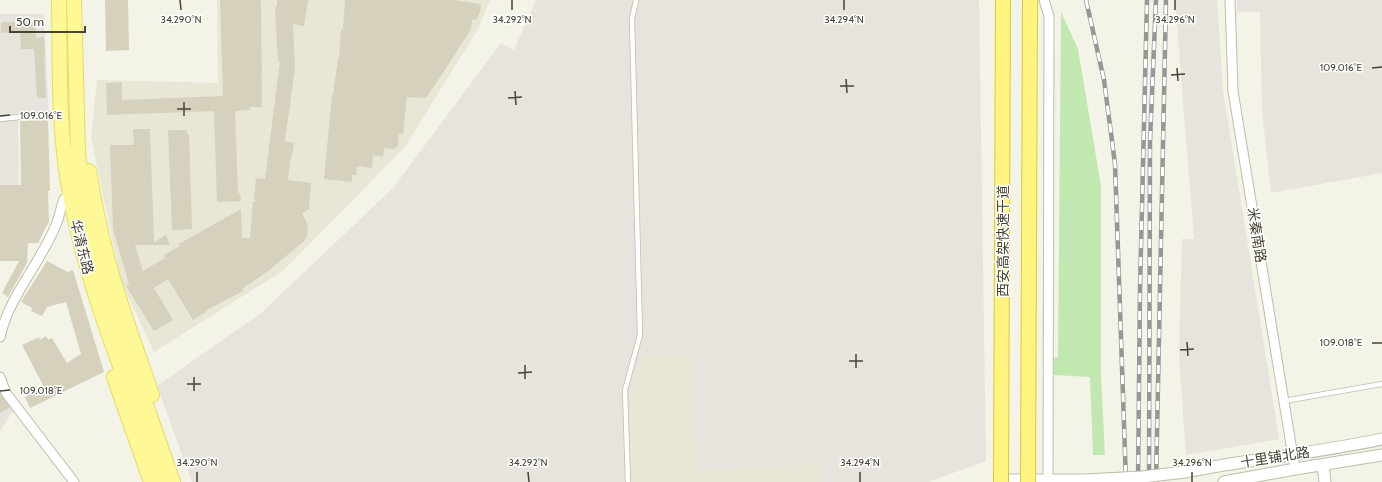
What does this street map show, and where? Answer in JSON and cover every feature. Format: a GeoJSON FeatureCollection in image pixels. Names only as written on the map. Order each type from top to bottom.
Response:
{"type":"FeatureCollection","features":[{"type":"Feature","properties":{"kind":"highway","name":"西安高架快速干道"},"geometry":{"type":"LineString","coordinates":[[1001,482],[1003,0]]}},
{"type":"Feature","properties":{"kind":"highway","name":"西安高架快速干道"},"geometry":{"type":"LineString","coordinates":[[1028,482],[1030,0]]}},
{"type":"Feature","properties":{"kind":"main road","name":"华清东路"},"geometry":{"type":"LineString","coordinates":[[58,0],[60,63],[59,113],[74,215],[88,273],[162,482]]}},
{"type":"Feature","properties":{"kind":"main road","name":"华清东路"},"geometry":{"type":"LineString","coordinates":[[74,0],[76,95],[80,176],[84,205],[95,252],[113,312],[173,482]]}},
{"type":"Feature","properties":{"kind":"main road"},"geometry":{"type":"LineString","coordinates":[[76,95],[96,214],[116,291],[183,482]]}},
{"type":"Feature","properties":{"kind":"main road"},"geometry":{"type":"LineString","coordinates":[[59,113],[56,140],[71,239],[87,299],[151,482]]}},
{"type":"Feature","properties":{"kind":"street"},"geometry":{"type":"LineString","coordinates":[[1044,0],[1049,16],[1048,481]]}},
{"type":"Feature","properties":{"kind":"street","name":"米秦南路"},"geometry":{"type":"LineString","coordinates":[[1230,0],[1234,91],[1295,469]]}},
{"type":"Feature","properties":{"kind":"street"},"geometry":{"type":"LineString","coordinates":[[0,337],[6,316],[51,236],[64,199]]}},
{"type":"Feature","properties":{"kind":"street"},"geometry":{"type":"LineString","coordinates":[[0,377],[6,393],[74,482]]}},
{"type":"Feature","properties":{"kind":"street","name":"十里铺北路"},"geometry":{"type":"LineString","coordinates":[[1001,482],[1008,480],[1048,481],[1142,477],[1185,472],[1382,439]]}},
{"type":"Feature","properties":{"kind":"street","name":"十里铺北路"},"geometry":{"type":"LineString","coordinates":[[1224,482],[1382,455]]}},
{"type":"Feature","properties":{"kind":"street"},"geometry":{"type":"LineString","coordinates":[[1323,465],[1325,482]]}},
{"type":"Feature","properties":{"kind":"lane"},"geometry":{"type":"LineString","coordinates":[[628,482],[625,390],[640,335],[632,19],[636,0]]}},
{"type":"Feature","properties":{"kind":"lane"},"geometry":{"type":"LineString","coordinates":[[0,119],[59,113]]}},
{"type":"Feature","properties":{"kind":"lane"},"geometry":{"type":"LineString","coordinates":[[1284,401],[1382,384]]}},
{"type":"Feature","properties":{"kind":"shaded area"},"geometry":{"type":"Polygon","coordinates":[[[217,0],[490,0],[478,29],[405,147],[284,270],[154,352],[121,281],[91,137],[97,80],[218,83],[217,0]]]}},
{"type":"Feature","properties":{"kind":"shaded area"},"geometry":{"type":"Polygon","coordinates":[[[536,0],[979,0],[986,461],[928,482],[823,482],[822,463],[697,471],[692,356],[642,355],[631,399],[632,482],[192,482],[157,386],[261,313],[393,188],[501,43],[514,50],[536,0]]]}},
{"type":"Feature","properties":{"kind":"shaded area"},"geometry":{"type":"Polygon","coordinates":[[[1175,0],[1217,0],[1223,90],[1279,439],[1186,455],[1179,354],[1182,239],[1194,239],[1175,0]]]}},
{"type":"Feature","properties":{"kind":"shaded area"},"geometry":{"type":"Polygon","coordinates":[[[1237,0],[1382,0],[1382,173],[1271,193],[1262,110],[1260,12],[1237,12],[1237,0]]]}},
{"type":"Feature","properties":{"kind":"shaded area"},"geometry":{"type":"Polygon","coordinates":[[[0,14],[44,14],[49,114],[18,112],[19,190],[0,191],[0,14]]]}},
{"type":"Feature","properties":{"kind":"shaded area"},"geometry":{"type":"Polygon","coordinates":[[[642,355],[692,356],[697,471],[823,463],[823,482],[632,482],[631,399],[642,355]]]}},
{"type":"Feature","properties":{"kind":"shaded area"},"geometry":{"type":"Polygon","coordinates":[[[0,381],[13,411],[0,431],[0,381]]]}},
{"type":"Feature","properties":{"kind":"green space"},"geometry":{"type":"Polygon","coordinates":[[[1061,12],[1078,49],[1101,186],[1101,377],[1105,455],[1093,455],[1090,377],[1054,375],[1053,358],[1058,357],[1061,12]]]}},
{"type":"Feature","properties":{"kind":"building"},"geometry":{"type":"Polygon","coordinates":[[[105,0],[128,0],[129,50],[106,51],[105,0]]]}},
{"type":"Feature","properties":{"kind":"building"},"geometry":{"type":"Polygon","coordinates":[[[220,0],[261,0],[262,107],[250,107],[250,110],[235,111],[238,193],[240,193],[241,201],[217,202],[214,111],[107,115],[106,83],[122,82],[122,100],[223,96],[220,0]]]}},
{"type":"Feature","properties":{"kind":"building"},"geometry":{"type":"Polygon","coordinates":[[[277,0],[308,0],[304,26],[293,24],[295,68],[285,141],[294,143],[288,180],[311,183],[310,209],[302,213],[308,225],[307,236],[303,242],[267,272],[242,289],[243,291],[205,311],[206,312],[193,320],[168,279],[154,288],[173,320],[154,331],[126,286],[129,284],[113,229],[110,145],[134,145],[133,129],[150,129],[154,242],[166,235],[170,245],[135,245],[143,271],[165,258],[164,255],[181,245],[177,245],[241,209],[242,238],[250,238],[253,202],[257,200],[254,200],[256,178],[265,179],[280,61],[278,61],[275,7],[277,7],[277,0]]]}},
{"type":"Feature","properties":{"kind":"building"},"geometry":{"type":"Polygon","coordinates":[[[345,0],[454,0],[481,4],[480,12],[476,20],[472,19],[471,29],[426,98],[407,97],[403,134],[399,134],[398,145],[396,148],[384,148],[383,157],[373,155],[372,168],[357,166],[356,175],[352,175],[352,182],[324,179],[332,95],[339,58],[341,29],[343,29],[345,0]]]}},
{"type":"Feature","properties":{"kind":"building"},"geometry":{"type":"Polygon","coordinates":[[[35,21],[36,38],[44,37],[46,98],[37,98],[34,49],[21,49],[20,32],[1,33],[1,22],[35,21]]]}},
{"type":"Feature","properties":{"kind":"building"},"geometry":{"type":"Polygon","coordinates":[[[48,120],[50,191],[48,191],[49,223],[38,243],[28,243],[27,263],[8,297],[2,293],[19,261],[0,261],[0,185],[21,185],[20,121],[48,120]]]}},
{"type":"Feature","properties":{"kind":"building"},"geometry":{"type":"Polygon","coordinates":[[[168,130],[187,130],[187,134],[189,134],[192,229],[172,230],[168,130]]]}},
{"type":"Feature","properties":{"kind":"building"},"geometry":{"type":"Polygon","coordinates":[[[47,261],[68,272],[73,270],[104,372],[30,408],[25,397],[44,387],[22,345],[39,337],[40,340],[46,336],[48,340],[52,338],[67,363],[81,354],[66,302],[47,307],[42,316],[31,311],[32,308],[21,302],[47,261]]]}},
{"type":"Feature","properties":{"kind":"building"},"geometry":{"type":"Polygon","coordinates":[[[0,394],[10,407],[0,413],[0,394]]]}},
{"type":"Feature","properties":{"kind":"railway"},"geometry":{"type":"LineString","coordinates":[[1086,0],[1104,80],[1115,164],[1126,482]]}},
{"type":"Feature","properties":{"kind":"railway"},"geometry":{"type":"LineString","coordinates":[[1138,482],[1140,289],[1147,0]]}},
{"type":"Feature","properties":{"kind":"railway"},"geometry":{"type":"LineString","coordinates":[[1149,482],[1150,141],[1156,0]]}},
{"type":"Feature","properties":{"kind":"railway"},"geometry":{"type":"LineString","coordinates":[[1156,482],[1166,0]]}}]}
